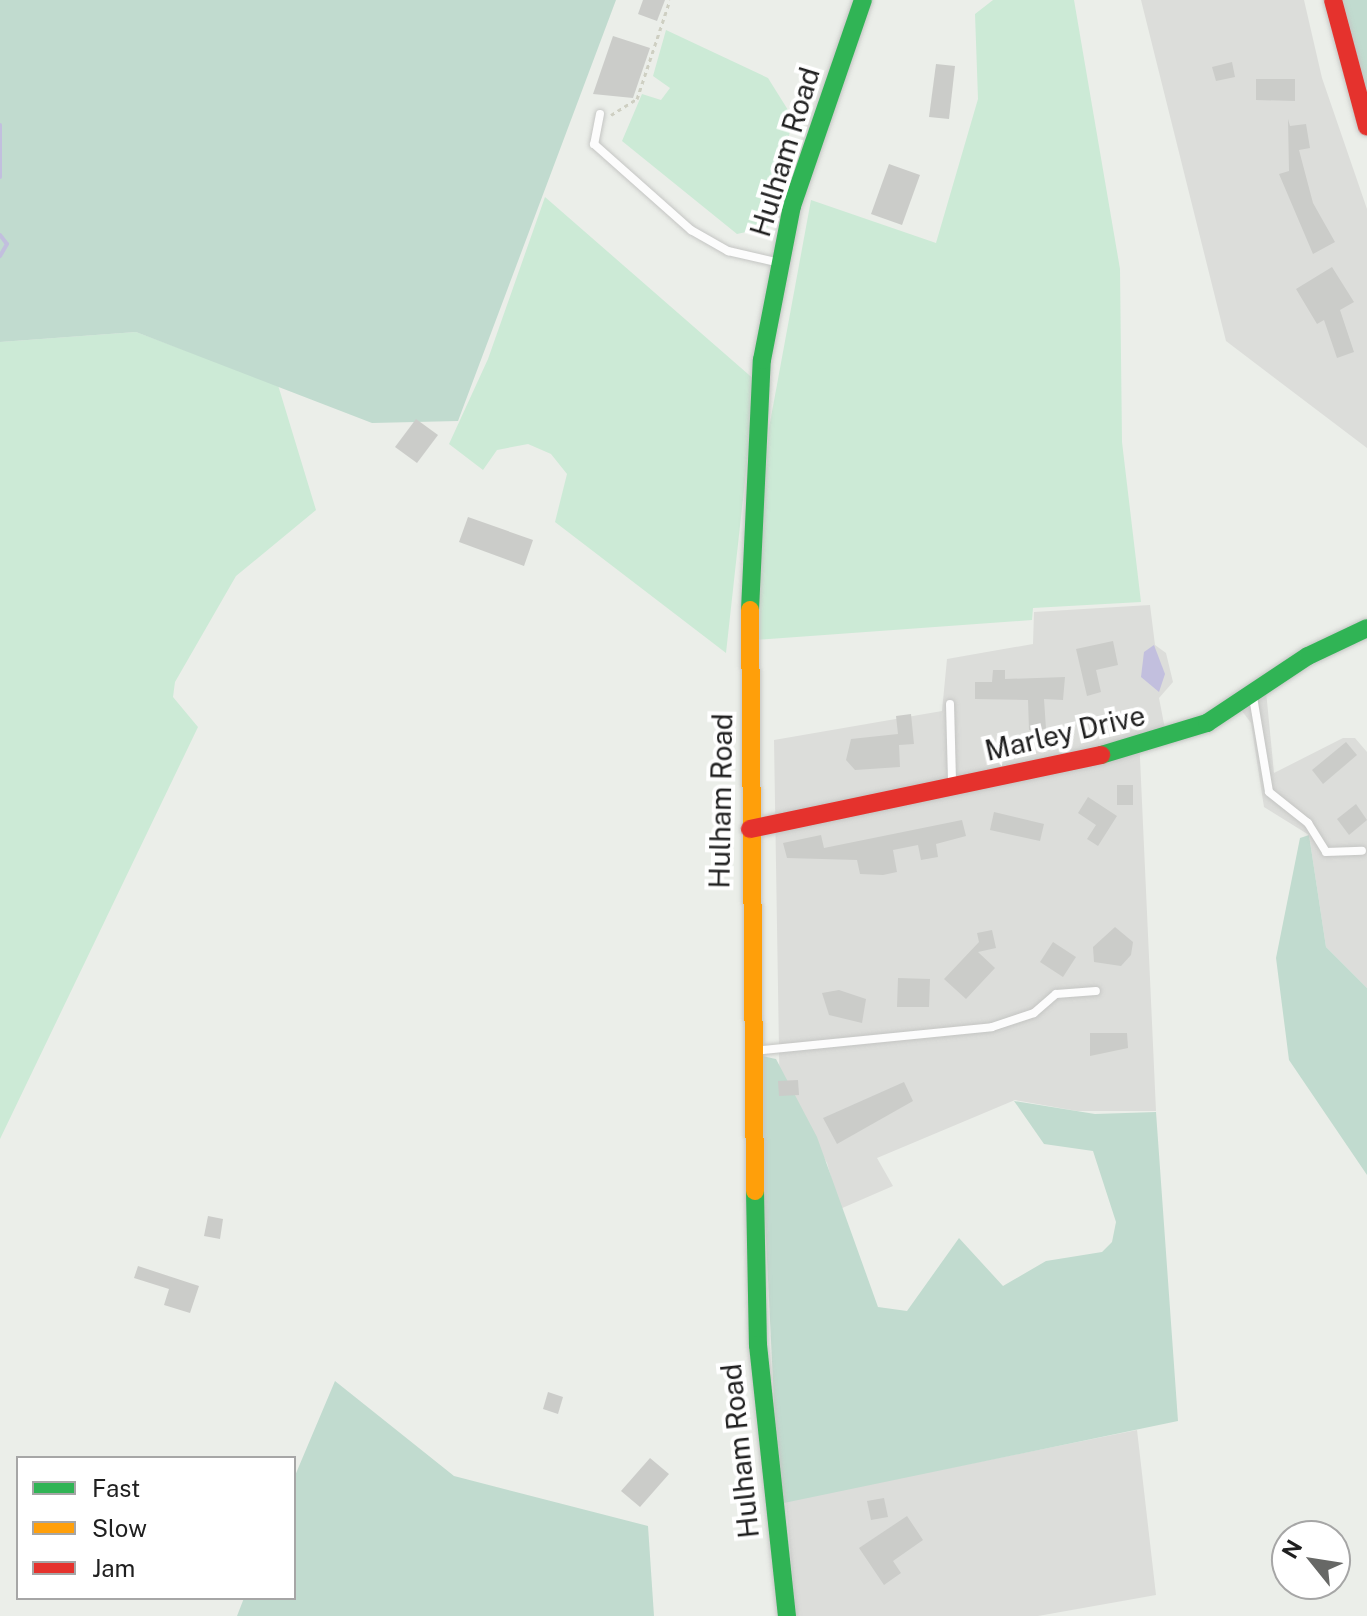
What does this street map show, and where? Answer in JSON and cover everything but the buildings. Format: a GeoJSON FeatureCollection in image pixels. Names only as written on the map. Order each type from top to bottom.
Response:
{"type":"FeatureCollection","features":[{"type":"Feature","properties":{"kind":"street","name":"Hulham Road"},"geometry":{"type":"LineString","coordinates":[[787,1616],[758,1345],[751,1051],[751,525],[762,360],[792,206],[863,0]]}},
{"type":"Feature","properties":{"kind":"street"},"geometry":{"type":"LineString","coordinates":[[1333,0],[1367,127]]}},
{"type":"Feature","properties":{"kind":"street","name":"Marley Drive"},"geometry":{"type":"LineString","coordinates":[[750,829],[1157,743],[1367,628]]}},
{"type":"Feature","properties":{"kind":"lane"},"geometry":{"type":"LineString","coordinates":[[600,114],[594,144],[691,230],[728,251],[781,263]]}},
{"type":"Feature","properties":{"kind":"lane"},"geometry":{"type":"LineString","coordinates":[[1252,692],[1269,792],[1308,823],[1326,852],[1362,851]]}},
{"type":"Feature","properties":{"kind":"lane"},"geometry":{"type":"LineString","coordinates":[[950,704],[952,787]]}},
{"type":"Feature","properties":{"kind":"lane"},"geometry":{"type":"LineString","coordinates":[[751,1051],[992,1027],[1034,1013],[1056,994],[1096,991]]}},
{"type":"Feature","properties":{"kind":"path"},"geometry":{"type":"LineString","coordinates":[[600,114],[630,110],[637,99],[670,0]]}},
{"type":"Feature","properties":{"kind":"shaded area"},"geometry":{"type":"Polygon","coordinates":[[[1141,0],[1304,0],[1322,78],[1367,209],[1367,448],[1226,341],[1141,0]]]}},
{"type":"Feature","properties":{"kind":"shaded area"},"geometry":{"type":"Polygon","coordinates":[[[1150,605],[1155,645],[1166,653],[1173,682],[1159,698],[1165,729],[1139,736],[1156,1111],[1077,1111],[1015,1100],[877,1158],[893,1186],[840,1209],[827,1163],[807,1128],[780,1112],[774,740],[942,711],[947,659],[1033,644],[1034,612],[1150,605]]]}},
{"type":"Feature","properties":{"kind":"shaded area"},"geometry":{"type":"Polygon","coordinates":[[[1154,645],[1165,674],[1159,692],[1141,677],[1144,652],[1154,645]]]}},
{"type":"Feature","properties":{"kind":"shaded area"},"geometry":{"type":"Polygon","coordinates":[[[1266,691],[1274,773],[1343,738],[1355,738],[1367,752],[1367,988],[1326,947],[1309,835],[1264,807],[1251,723],[1239,707],[1266,691]]]}},
{"type":"Feature","properties":{"kind":"shaded area"},"geometry":{"type":"Polygon","coordinates":[[[1137,1430],[1156,1595],[1038,1616],[796,1616],[786,1501],[1137,1430]]]}},
{"type":"Feature","properties":{"kind":"green space"},"geometry":{"type":"Polygon","coordinates":[[[0,0],[616,0],[458,421],[372,423],[136,332],[0,342],[0,0]]]}},
{"type":"Feature","properties":{"kind":"green space"},"geometry":{"type":"Polygon","coordinates":[[[993,0],[1074,0],[1120,269],[1122,442],[1141,602],[1033,608],[1032,620],[754,640],[769,428],[811,200],[936,243],[978,99],[975,14],[993,0]]]}},
{"type":"Feature","properties":{"kind":"green space"},"geometry":{"type":"Polygon","coordinates":[[[1341,0],[1367,0],[1367,96],[1341,0]]]}},
{"type":"Feature","properties":{"kind":"green space"},"geometry":{"type":"Polygon","coordinates":[[[666,30],[768,78],[793,118],[768,227],[737,234],[622,141],[642,94],[661,100],[670,88],[653,76],[666,30]]]}},
{"type":"Feature","properties":{"kind":"green space"},"geometry":{"type":"Polygon","coordinates":[[[545,197],[756,381],[726,653],[555,522],[567,474],[551,454],[528,444],[497,450],[483,470],[449,444],[488,359],[545,197]]]}},
{"type":"Feature","properties":{"kind":"green space"},"geometry":{"type":"Polygon","coordinates":[[[136,332],[278,385],[316,510],[236,576],[175,682],[173,697],[198,727],[0,1139],[0,342],[136,332]]]}},
{"type":"Feature","properties":{"kind":"green space"},"geometry":{"type":"Polygon","coordinates":[[[1309,835],[1326,947],[1367,988],[1367,1175],[1289,1060],[1276,958],[1300,838],[1309,835]]]}},
{"type":"Feature","properties":{"kind":"green space"},"geometry":{"type":"Polygon","coordinates":[[[757,1055],[776,1059],[817,1137],[878,1307],[907,1311],[959,1238],[1003,1286],[1046,1261],[1102,1252],[1112,1242],[1116,1222],[1093,1151],[1044,1144],[1014,1101],[1095,1114],[1156,1112],[1178,1421],[779,1504],[757,1055]]]}},
{"type":"Feature","properties":{"kind":"green space"},"geometry":{"type":"Polygon","coordinates":[[[335,1381],[454,1476],[648,1526],[654,1616],[237,1616],[243,1600],[296,1600],[296,1473],[335,1381]]]}},
{"type":"Feature","properties":{"kind":"waterway"},"geometry":{"type":"LineString","coordinates":[[0,125],[0,177]]}},
{"type":"Feature","properties":{"kind":"waterway"},"geometry":{"type":"LineString","coordinates":[[0,235],[7,244],[0,256]]}},
{"type":"Feature","properties":{"kind":"traffic: fast"},"geometry":{"type":"LineString","coordinates":[[750,610],[762,360],[792,206],[863,0]]}},
{"type":"Feature","properties":{"kind":"traffic: fast"},"geometry":{"type":"LineString","coordinates":[[1101,755],[1207,723],[1308,656],[1367,628]]}},
{"type":"Feature","properties":{"kind":"traffic: fast"},"geometry":{"type":"LineString","coordinates":[[755,1191],[758,1345],[787,1616]]}},
{"type":"Feature","properties":{"kind":"traffic: slow"},"geometry":{"type":"LineString","coordinates":[[750,610],[755,1191]]}},
{"type":"Feature","properties":{"kind":"traffic: jam"},"geometry":{"type":"LineString","coordinates":[[1333,0],[1367,127]]}},
{"type":"Feature","properties":{"kind":"traffic: jam"},"geometry":{"type":"LineString","coordinates":[[750,829],[1101,755]]}}]}
